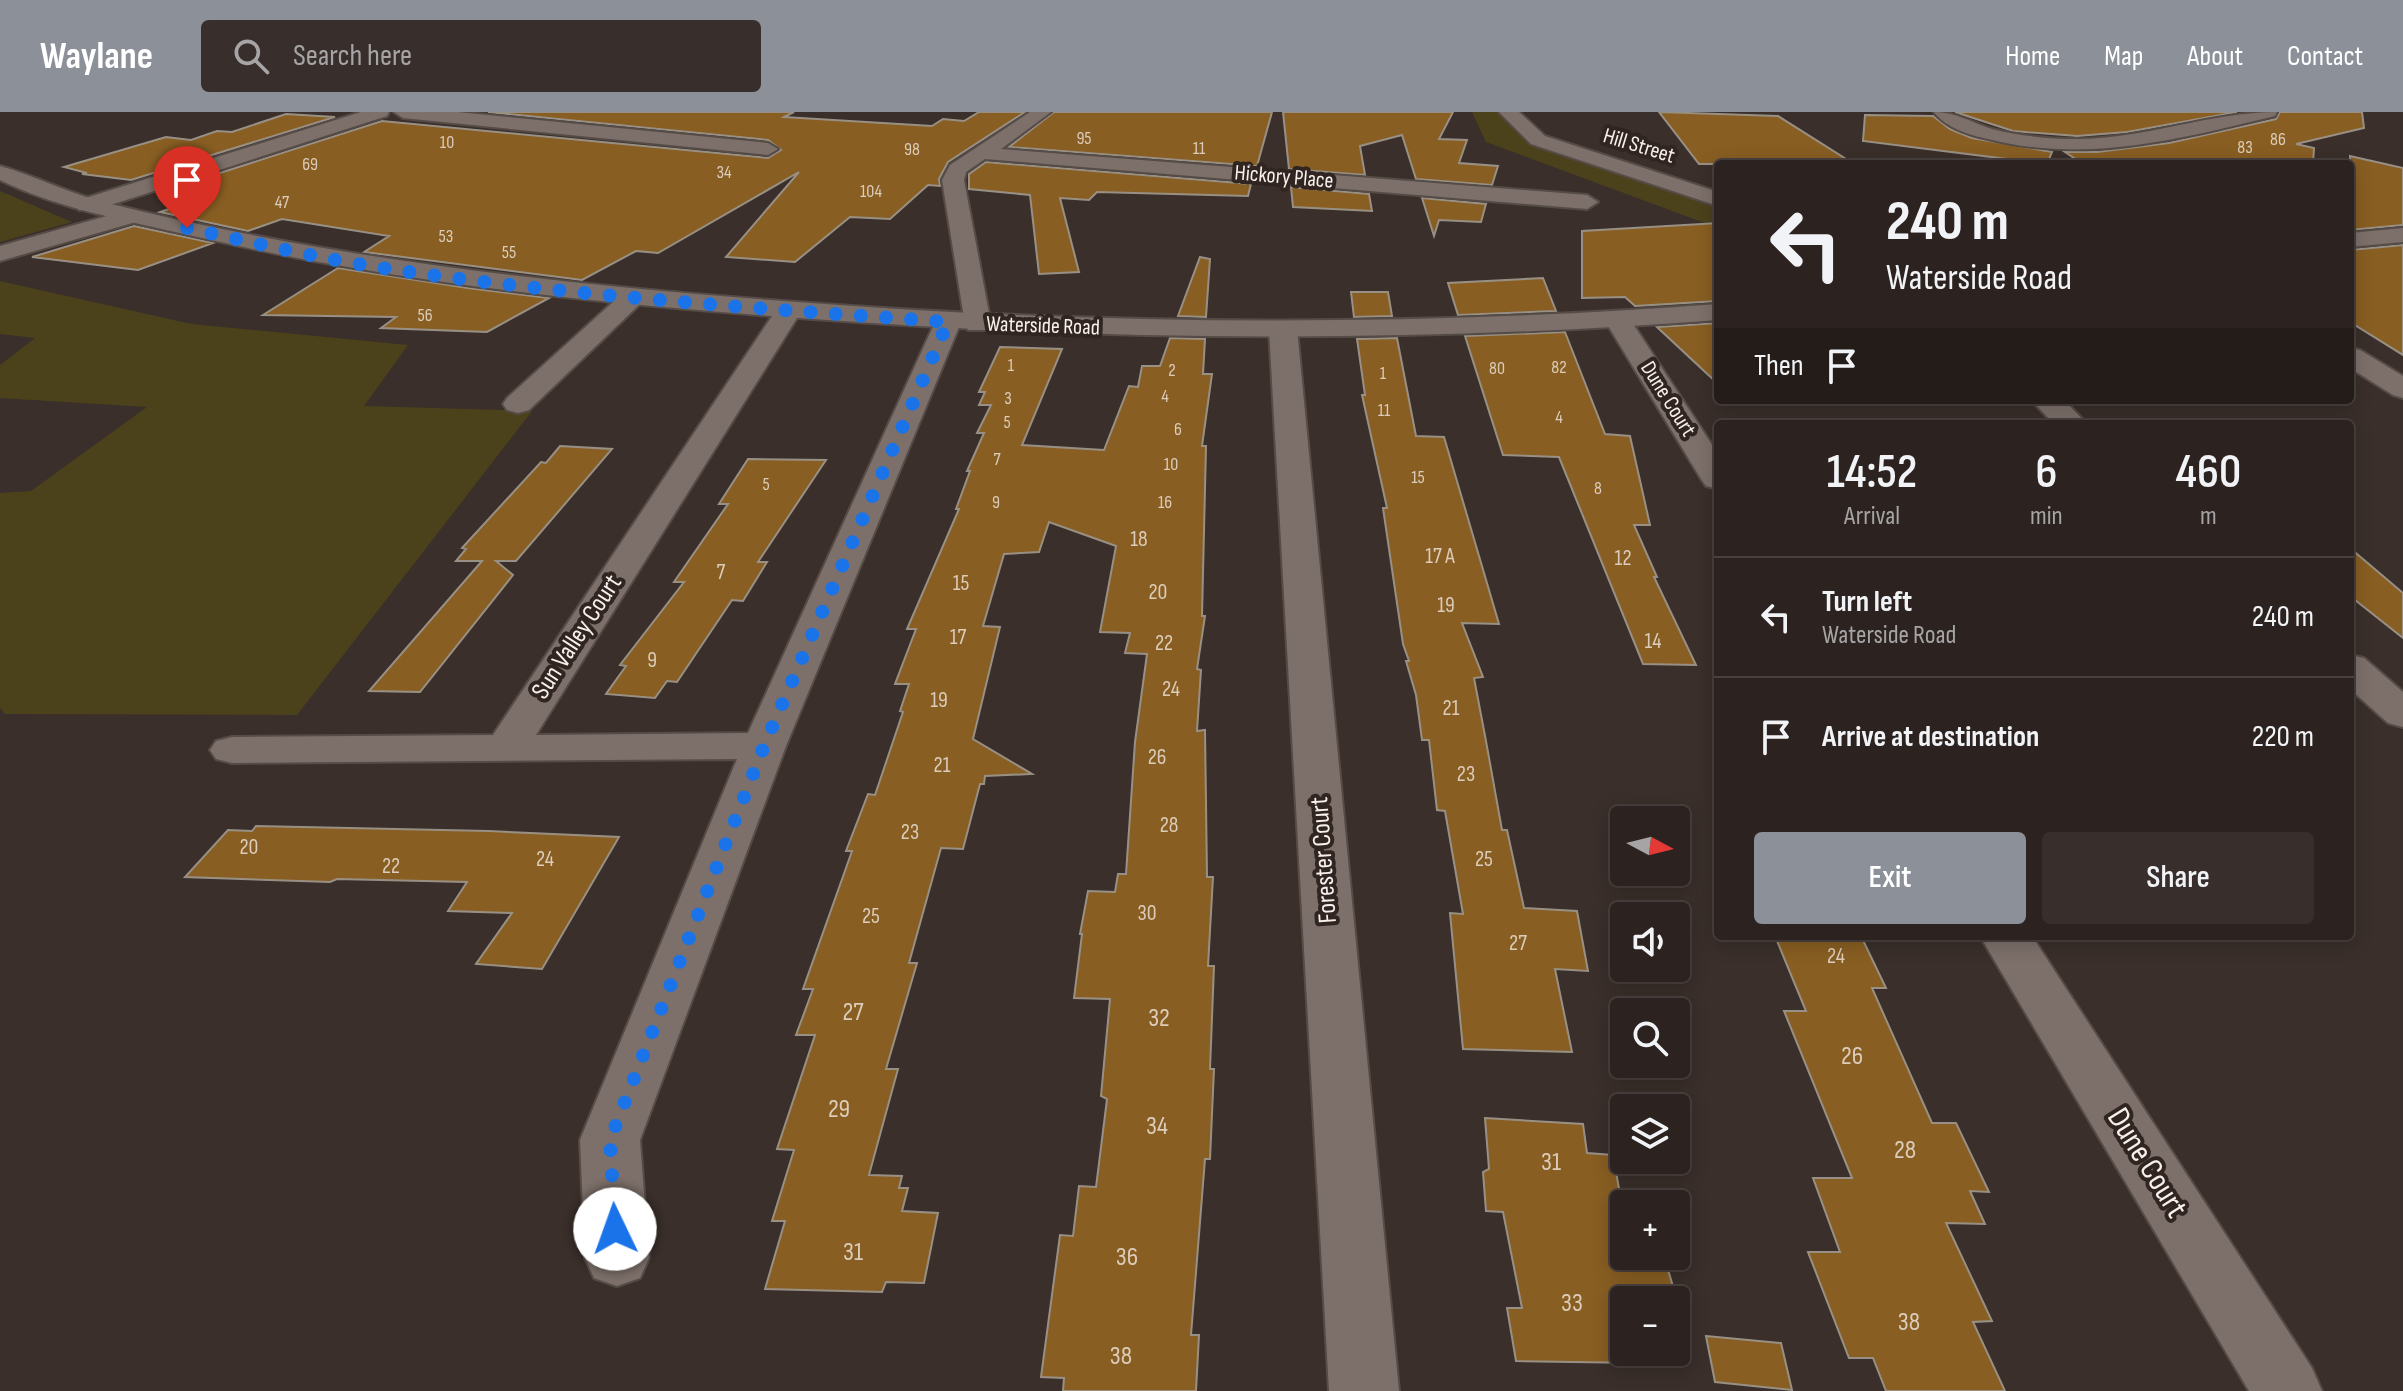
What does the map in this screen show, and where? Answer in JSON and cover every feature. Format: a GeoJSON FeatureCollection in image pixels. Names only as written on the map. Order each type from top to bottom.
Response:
{"type":"FeatureCollection","features":[{"type":"Feature","properties":{"kind":"street"},"geometry":{"type":"LineString","coordinates":[[87,205],[380,112]]}},
{"type":"Feature","properties":{"kind":"street"},"geometry":{"type":"LineString","coordinates":[[403,112],[768,149]]}},
{"type":"Feature","properties":{"kind":"street"},"geometry":{"type":"LineString","coordinates":[[617,1258],[610,1140],[764,746],[963,323],[953,180],[957,169],[1042,112]]}},
{"type":"Feature","properties":{"kind":"street","name":"Hill Street"},"geometry":{"type":"LineString","coordinates":[[1508,112],[1538,140],[1714,198]]}},
{"type":"Feature","properties":{"kind":"street"},"geometry":{"type":"LineString","coordinates":[[1943,112],[1959,124],[1993,135],[2069,146],[2131,143],[2268,112]]}},
{"type":"Feature","properties":{"kind":"street","name":"Hickory Place"},"geometry":{"type":"LineString","coordinates":[[980,153],[1587,202]]}},
{"type":"Feature","properties":{"kind":"street","name":"Waterside Road"},"geometry":{"type":"LineString","coordinates":[[0,172],[37,191],[131,216],[398,271],[632,298],[963,323],[1161,330],[1435,329],[1714,312]]}},
{"type":"Feature","properties":{"kind":"street"},"geometry":{"type":"LineString","coordinates":[[0,254],[131,216]]}},
{"type":"Feature","properties":{"kind":"street"},"geometry":{"type":"LineString","coordinates":[[2354,240],[2403,235]]}},
{"type":"Feature","properties":{"kind":"street"},"geometry":{"type":"LineString","coordinates":[[518,404],[632,298]]}},
{"type":"Feature","properties":{"kind":"street","name":"Sun Valley Court"},"geometry":{"type":"LineString","coordinates":[[506,748],[789,310]]}},
{"type":"Feature","properties":{"kind":"street","name":"Dune Court"},"geometry":{"type":"LineString","coordinates":[[1617,319],[1714,473]]}},
{"type":"Feature","properties":{"kind":"street","name":"Forester Court"},"geometry":{"type":"LineString","coordinates":[[1283,329],[1364,1391]]}},
{"type":"Feature","properties":{"kind":"street"},"geometry":{"type":"LineString","coordinates":[[2354,358],[2403,389]]}},
{"type":"Feature","properties":{"kind":"street"},"geometry":{"type":"LineString","coordinates":[[2050,404],[2068,420]]}},
{"type":"Feature","properties":{"kind":"street"},"geometry":{"type":"LineString","coordinates":[[2354,671],[2403,714]]}},
{"type":"Feature","properties":{"kind":"street"},"geometry":{"type":"LineString","coordinates":[[232,750],[764,746]]}},
{"type":"Feature","properties":{"kind":"street","name":"Dune Court"},"geometry":{"type":"LineString","coordinates":[[2008,940],[2287,1391]]}},
{"type":"Feature","properties":{"kind":"shaded area"},"geometry":{"type":"Polygon","coordinates":[[[1472,112],[1500,112],[1530,141],[1714,203],[1714,227],[1486,142],[1472,112]]]}},
{"type":"Feature","properties":{"kind":"shaded area"},"geometry":{"type":"Polygon","coordinates":[[[0,191],[72,222],[0,242],[0,191]]]}},
{"type":"Feature","properties":{"kind":"shaded area"},"geometry":{"type":"Polygon","coordinates":[[[0,281],[191,324],[408,345],[364,406],[532,411],[297,715],[5,714],[0,708],[0,493],[31,491],[147,407],[0,398],[0,365],[35,338],[0,334],[0,281]]]}},
{"type":"Feature","properties":{"kind":"building"},"geometry":{"type":"Polygon","coordinates":[[[488,112],[794,112],[784,117],[932,126],[943,119],[964,121],[979,112],[1025,112],[948,162],[939,179],[940,186],[928,185],[890,219],[850,217],[795,262],[726,257],[799,172],[658,253],[636,251],[582,280],[364,252],[389,236],[282,219],[248,231],[160,212],[187,203],[173,200],[208,190],[179,186],[382,121],[768,158],[781,150],[768,140],[488,112]]]}},
{"type":"Feature","properties":{"kind":"building"},"geometry":{"type":"Polygon","coordinates":[[[1054,112],[1272,112],[1257,166],[1009,147],[1054,112]]]}},
{"type":"Feature","properties":{"kind":"building"},"geometry":{"type":"Polygon","coordinates":[[[1283,112],[1453,112],[1439,139],[1467,140],[1459,163],[1498,166],[1492,185],[1416,179],[1402,135],[1360,146],[1365,175],[1289,169],[1283,112]]]}},
{"type":"Feature","properties":{"kind":"building"},"geometry":{"type":"Polygon","coordinates":[[[1659,112],[1778,116],[1848,160],[1714,160],[1714,164],[1699,164],[1659,112]]]}},
{"type":"Feature","properties":{"kind":"building"},"geometry":{"type":"Polygon","coordinates":[[[1955,112],[2237,112],[2127,132],[2077,136],[2013,131],[1955,112]]]}},
{"type":"Feature","properties":{"kind":"building"},"geometry":{"type":"Polygon","coordinates":[[[2280,112],[2362,112],[2364,128],[2296,144],[2314,148],[2313,160],[2077,160],[2065,152],[2097,152],[2169,143],[2276,119],[2280,112]]]}},
{"type":"Feature","properties":{"kind":"building"},"geometry":{"type":"Polygon","coordinates":[[[286,114],[335,117],[131,180],[82,174],[87,173],[64,167],[166,137],[191,140],[217,131],[232,132],[286,114]]]}},
{"type":"Feature","properties":{"kind":"building"},"geometry":{"type":"Polygon","coordinates":[[[1865,115],[1933,116],[1950,129],[1972,138],[2052,152],[2049,160],[2015,160],[1863,141],[1865,115]]]}},
{"type":"Feature","properties":{"kind":"building"},"geometry":{"type":"Polygon","coordinates":[[[2350,156],[2403,168],[2403,225],[2354,230],[2354,160],[2350,160],[2350,156]]]}},
{"type":"Feature","properties":{"kind":"building"},"geometry":{"type":"Polygon","coordinates":[[[986,162],[1251,184],[1248,196],[1097,192],[1089,200],[1060,198],[1079,272],[1039,274],[1030,195],[969,189],[969,174],[986,162]]]}},
{"type":"Feature","properties":{"kind":"building"},"geometry":{"type":"Polygon","coordinates":[[[1291,187],[1369,194],[1372,211],[1293,207],[1291,187]]]}},
{"type":"Feature","properties":{"kind":"building"},"geometry":{"type":"Polygon","coordinates":[[[1422,198],[1486,204],[1481,222],[1439,220],[1434,236],[1422,198]]]}},
{"type":"Feature","properties":{"kind":"building"},"geometry":{"type":"Polygon","coordinates":[[[1714,223],[1714,301],[1635,306],[1625,297],[1582,298],[1582,231],[1714,223]]]}},
{"type":"Feature","properties":{"kind":"building"},"geometry":{"type":"Polygon","coordinates":[[[134,226],[213,243],[138,270],[32,257],[134,226]]]}},
{"type":"Feature","properties":{"kind":"building"},"geometry":{"type":"Polygon","coordinates":[[[2403,245],[2403,355],[2354,324],[2354,250],[2403,245]]]}},
{"type":"Feature","properties":{"kind":"building"},"geometry":{"type":"Polygon","coordinates":[[[1200,257],[1210,259],[1206,317],[1178,316],[1200,257]]]}},
{"type":"Feature","properties":{"kind":"building"},"geometry":{"type":"Polygon","coordinates":[[[338,268],[549,298],[487,332],[381,328],[396,317],[263,315],[338,268]]]}},
{"type":"Feature","properties":{"kind":"building"},"geometry":{"type":"Polygon","coordinates":[[[1543,278],[1556,311],[1458,315],[1448,283],[1543,278]]]}},
{"type":"Feature","properties":{"kind":"building"},"geometry":{"type":"Polygon","coordinates":[[[1351,292],[1388,292],[1392,316],[1354,317],[1351,292]]]}},
{"type":"Feature","properties":{"kind":"building"},"geometry":{"type":"Polygon","coordinates":[[[1714,323],[1714,380],[1657,327],[1714,323]]]}},
{"type":"Feature","properties":{"kind":"building"},"geometry":{"type":"Polygon","coordinates":[[[1565,332],[1605,434],[1630,436],[1650,525],[1634,525],[1657,577],[1654,577],[1696,665],[1643,664],[1559,457],[1503,455],[1465,336],[1565,332]]]}},
{"type":"Feature","properties":{"kind":"building"},"geometry":{"type":"Polygon","coordinates":[[[1170,338],[1205,339],[1203,374],[1212,374],[1202,446],[1206,446],[1202,616],[1205,616],[1197,669],[1201,670],[1197,731],[1205,730],[1207,877],[1213,877],[1208,966],[1214,966],[1210,1069],[1214,1069],[1210,1159],[1205,1159],[1191,1335],[1199,1335],[1196,1391],[1063,1391],[1064,1378],[1041,1377],[1060,1235],[1073,1236],[1079,1186],[1096,1187],[1107,1099],[1101,1096],[1110,999],[1074,998],[1080,934],[1088,891],[1115,892],[1118,874],[1126,874],[1135,742],[1147,654],[1125,653],[1130,633],[1100,632],[1116,546],[1049,522],[1039,552],[1004,554],[983,626],[1000,627],[973,739],[1032,774],[985,776],[984,784],[980,784],[963,849],[941,848],[909,963],[917,963],[886,1069],[898,1069],[869,1175],[902,1176],[899,1188],[908,1188],[902,1211],[938,1213],[924,1283],[886,1282],[882,1292],[765,1289],[785,1221],[772,1221],[794,1150],[777,1149],[815,1035],[796,1035],[813,989],[803,989],[852,851],[846,851],[868,794],[875,795],[903,712],[900,711],[909,684],[895,684],[916,629],[907,629],[959,509],[956,509],[970,471],[967,471],[984,433],[977,433],[991,405],[979,405],[985,392],[979,392],[1000,347],[1062,349],[1022,445],[1104,450],[1129,386],[1138,387],[1142,366],[1160,366],[1170,338]]]}},
{"type":"Feature","properties":{"kind":"building"},"geometry":{"type":"Polygon","coordinates":[[[1397,338],[1416,436],[1444,437],[1499,624],[1462,623],[1483,677],[1474,678],[1502,830],[1507,830],[1524,908],[1577,911],[1588,971],[1555,969],[1572,1052],[1463,1049],[1450,913],[1463,914],[1445,811],[1437,810],[1429,740],[1422,740],[1416,695],[1406,661],[1409,661],[1403,644],[1383,508],[1387,508],[1362,395],[1365,395],[1357,339],[1397,338]]]}},
{"type":"Feature","properties":{"kind":"building"},"geometry":{"type":"Polygon","coordinates":[[[560,446],[612,449],[516,561],[496,561],[513,575],[420,692],[369,691],[482,561],[456,561],[466,549],[462,548],[541,462],[546,463],[560,446]]]}},
{"type":"Feature","properties":{"kind":"building"},"geometry":{"type":"Polygon","coordinates":[[[748,459],[826,460],[758,562],[767,562],[743,601],[732,600],[677,682],[667,681],[655,698],[606,694],[626,666],[620,665],[684,582],[674,582],[728,504],[719,504],[748,459]]]}},
{"type":"Feature","properties":{"kind":"building"},"geometry":{"type":"Polygon","coordinates":[[[2354,551],[2403,593],[2403,638],[2354,599],[2354,551]]]}},
{"type":"Feature","properties":{"kind":"building"},"geometry":{"type":"Polygon","coordinates":[[[256,826],[619,837],[542,969],[476,964],[512,913],[448,911],[467,882],[337,879],[330,882],[185,877],[228,830],[252,831],[256,826]]]}},
{"type":"Feature","properties":{"kind":"building"},"geometry":{"type":"Polygon","coordinates":[[[1777,940],[1863,940],[1886,988],[1872,988],[1932,1123],[1956,1123],[1989,1192],[1970,1191],[1985,1224],[1946,1223],[1992,1321],[1973,1322],[2005,1391],[1886,1391],[1873,1358],[1849,1358],[1808,1252],[1840,1252],[1813,1178],[1852,1178],[1784,1011],[1806,1011],[1777,940]]]}},
{"type":"Feature","properties":{"kind":"building"},"geometry":{"type":"Polygon","coordinates":[[[1485,1118],[1583,1124],[1587,1153],[1610,1155],[1610,1174],[1616,1174],[1619,1190],[1610,1190],[1610,1270],[1668,1270],[1673,1286],[1610,1286],[1610,1363],[1516,1361],[1507,1308],[1522,1308],[1503,1212],[1486,1211],[1483,1172],[1489,1169],[1485,1118]]]}},
{"type":"Feature","properties":{"kind":"building"},"geometry":{"type":"Polygon","coordinates":[[[1706,1336],[1781,1343],[1792,1390],[1715,1382],[1706,1336]]]}},
{"type":"Feature","properties":{"kind":"route"},"geometry":{"type":"LineString","coordinates":[[187,228],[398,271],[470,280],[632,298],[948,322],[764,746],[610,1140],[615,1229]]}}]}
